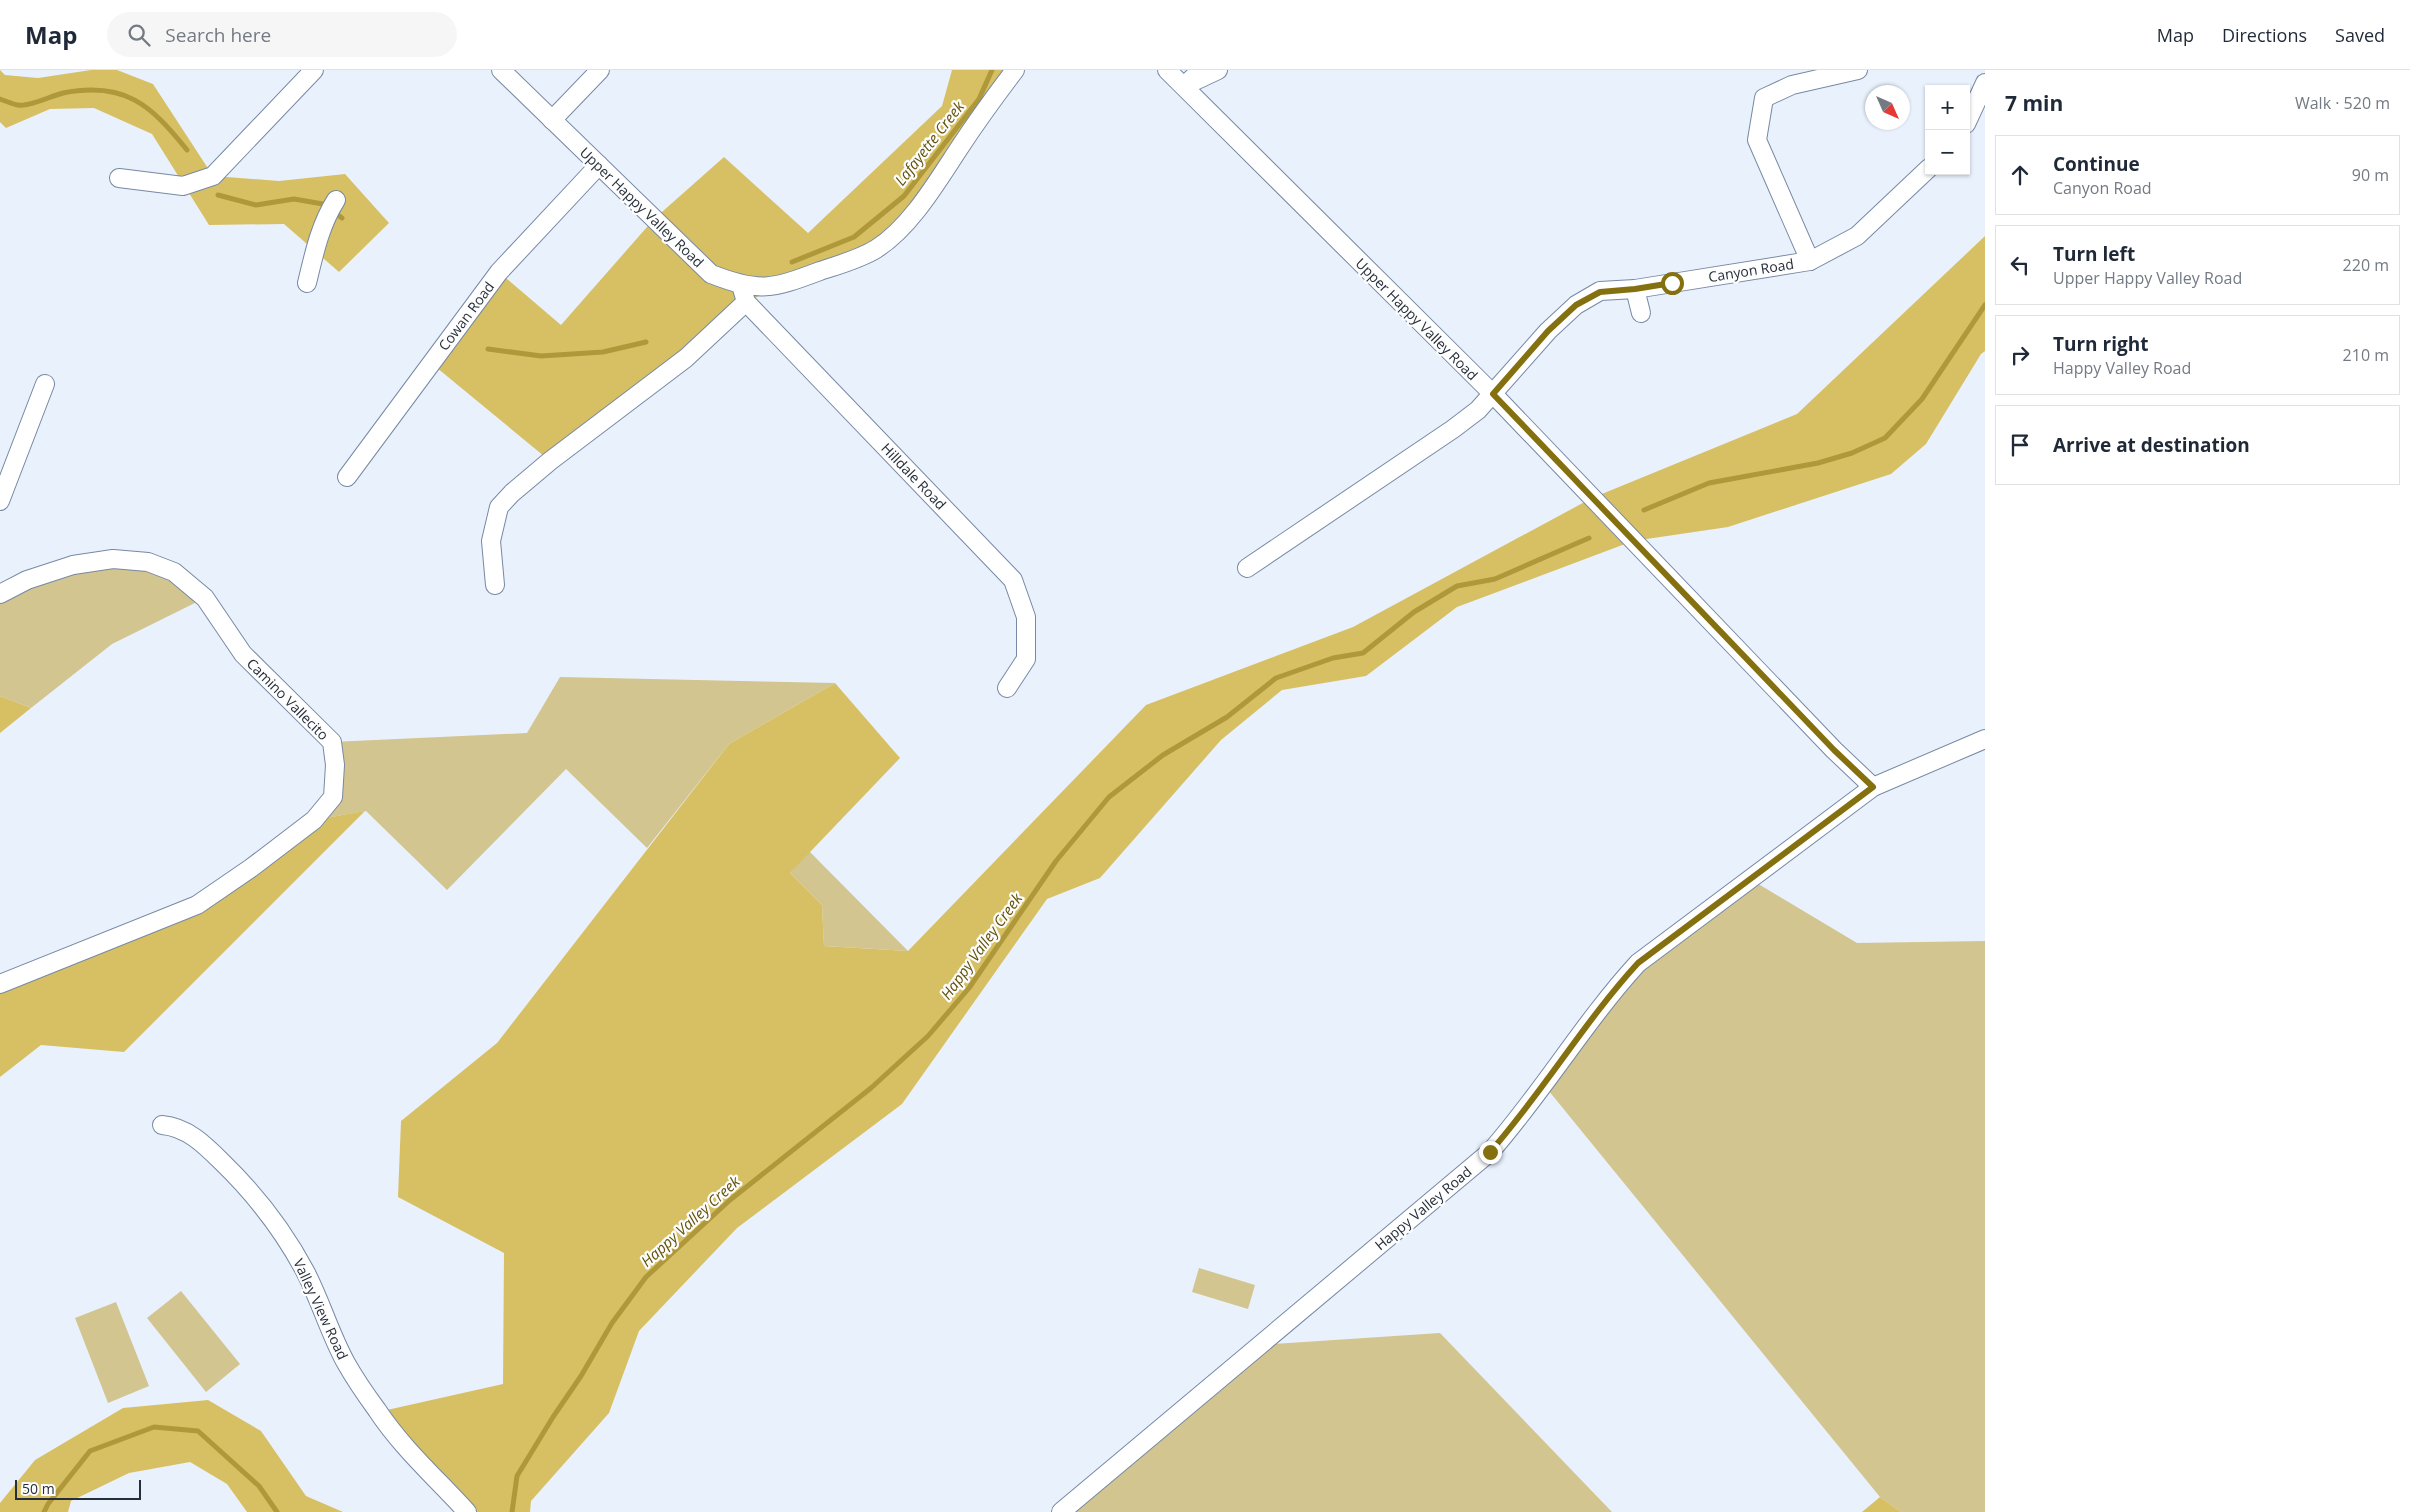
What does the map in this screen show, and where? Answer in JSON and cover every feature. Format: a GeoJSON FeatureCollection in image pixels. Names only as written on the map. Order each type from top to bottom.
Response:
{"type":"FeatureCollection","features":[{"type":"Feature","properties":{"kind":"street"},"geometry":{"type":"LineString","coordinates":[[119,178],[183,186],[213,176],[314,70]]}},
{"type":"Feature","properties":{"kind":"street","name":"Upper Happy Valley Road"},"geometry":{"type":"LineString","coordinates":[[501,70],[711,274],[744,293],[790,282],[875,249],[894,234],[930,192],[987,106],[1015,70]]}},
{"type":"Feature","properties":{"kind":"street"},"geometry":{"type":"LineString","coordinates":[[552,120],[600,70]]}},
{"type":"Feature","properties":{"kind":"street","name":"Upper Happy Valley Road"},"geometry":{"type":"LineString","coordinates":[[1167,70],[1493,394],[1834,750],[1873,787]]}},
{"type":"Feature","properties":{"kind":"street"},"geometry":{"type":"LineString","coordinates":[[1184,86],[1202,70]]}},
{"type":"Feature","properties":{"kind":"street"},"geometry":{"type":"LineString","coordinates":[[1184,86],[1218,70]]}},
{"type":"Feature","properties":{"kind":"street"},"geometry":{"type":"LineString","coordinates":[[1810,261],[1757,140],[1764,98],[1792,86],[1858,70]]}},
{"type":"Feature","properties":{"kind":"street"},"geometry":{"type":"LineString","coordinates":[[1970,115],[1985,83]]}},
{"type":"Feature","properties":{"kind":"street","name":"Cowan Road"},"geometry":{"type":"LineString","coordinates":[[347,477],[499,272],[599,165]]}},
{"type":"Feature","properties":{"kind":"street","name":"Canyon Road"},"geometry":{"type":"LineString","coordinates":[[1247,568],[1453,429],[1478,410],[1548,331],[1576,305],[1600,292],[1635,289],[1810,261],[1858,236],[1925,172]]}},
{"type":"Feature","properties":{"kind":"street"},"geometry":{"type":"LineString","coordinates":[[306,283],[318,240],[332,206]]}},
{"type":"Feature","properties":{"kind":"street"},"geometry":{"type":"LineString","coordinates":[[1635,289],[1641,312]]}},
{"type":"Feature","properties":{"kind":"street"},"geometry":{"type":"LineString","coordinates":[[495,585],[492,541],[499,507],[512,493],[550,461],[686,358],[744,293]]}},
{"type":"Feature","properties":{"kind":"street","name":"Hilldale Road"},"geometry":{"type":"LineString","coordinates":[[744,293],[1013,580],[1026,617],[1026,659],[1007,688]]}},
{"type":"Feature","properties":{"kind":"street"},"geometry":{"type":"LineString","coordinates":[[0,501],[45,384]]}},
{"type":"Feature","properties":{"kind":"street","name":"Camino Vallecito"},"geometry":{"type":"LineString","coordinates":[[0,594],[27,580],[73,565],[114,558],[148,562],[174,572],[205,598],[243,654],[332,742],[335,764],[333,797],[314,820],[251,868],[197,905],[0,984]]}},
{"type":"Feature","properties":{"kind":"street","name":"Happy Valley Road"},"geometry":{"type":"LineString","coordinates":[[1061,1512],[1490,1152],[1521,1117],[1611,993],[1638,963],[1873,787],[1985,739]]}},
{"type":"Feature","properties":{"kind":"street","name":"Valley View Road"},"geometry":{"type":"LineString","coordinates":[[162,1125],[174,1126],[191,1134],[207,1147],[242,1182],[281,1229],[306,1272],[346,1362],[378,1412],[407,1448],[467,1512]]}},
{"type":"Feature","properties":{"kind":"shaded area"},"geometry":{"type":"Polygon","coordinates":[[[0,70],[5,75],[38,78],[91,70],[117,70],[153,84],[213,176],[279,181],[345,174],[389,223],[339,272],[284,224],[209,225],[152,134],[94,108],[50,109],[6,128],[0,122],[0,70]]]}},
{"type":"Feature","properties":{"kind":"shaded area"},"geometry":{"type":"Polygon","coordinates":[[[952,70],[1015,70],[894,234],[746,302],[550,461],[431,363],[499,272],[561,325],[654,219],[724,157],[808,233],[942,106],[952,70]]]}},
{"type":"Feature","properties":{"kind":"shaded area"},"geometry":{"type":"Polygon","coordinates":[[[1985,236],[1985,351],[1981,354],[1926,444],[1891,474],[1728,527],[1633,541],[1457,607],[1366,676],[1282,690],[1221,740],[1100,878],[1047,899],[902,1104],[737,1228],[639,1331],[609,1413],[531,1501],[530,1512],[466,1512],[378,1412],[503,1384],[504,1253],[398,1197],[401,1121],[497,1043],[729,744],[835,683],[900,758],[790,873],[822,905],[824,946],[908,951],[1146,705],[1353,627],[1592,498],[1797,414],[1985,236]]]}},
{"type":"Feature","properties":{"kind":"shaded area"},"geometry":{"type":"Polygon","coordinates":[[[148,562],[205,598],[112,644],[31,708],[0,696],[0,594],[27,580],[148,562]]]}},
{"type":"Feature","properties":{"kind":"shaded area"},"geometry":{"type":"Polygon","coordinates":[[[560,677],[835,683],[729,744],[647,848],[566,769],[447,890],[366,811],[314,820],[326,807],[332,742],[527,733],[560,677]]]}},
{"type":"Feature","properties":{"kind":"shaded area"},"geometry":{"type":"Polygon","coordinates":[[[0,696],[31,708],[0,733],[0,696]]]}},
{"type":"Feature","properties":{"kind":"shaded area"},"geometry":{"type":"Polygon","coordinates":[[[365,811],[124,1052],[41,1045],[0,1077],[0,984],[197,905],[314,820],[365,811]]]}},
{"type":"Feature","properties":{"kind":"shaded area"},"geometry":{"type":"Polygon","coordinates":[[[809,851],[908,951],[824,946],[822,905],[790,873],[809,851]]]}},
{"type":"Feature","properties":{"kind":"shaded area"},"geometry":{"type":"Polygon","coordinates":[[[1750,879],[1857,943],[1985,941],[1985,1512],[1901,1512],[1880,1497],[1544,1085],[1611,993],[1750,879]]]}},
{"type":"Feature","properties":{"kind":"shaded area"},"geometry":{"type":"Polygon","coordinates":[[[1199,1268],[1255,1285],[1248,1309],[1192,1292],[1199,1268]]]}},
{"type":"Feature","properties":{"kind":"shaded area"},"geometry":{"type":"Polygon","coordinates":[[[181,1291],[240,1364],[206,1392],[147,1318],[181,1291]]]}},
{"type":"Feature","properties":{"kind":"shaded area"},"geometry":{"type":"Polygon","coordinates":[[[116,1302],[149,1386],[108,1403],[75,1318],[116,1302]]]}},
{"type":"Feature","properties":{"kind":"shaded area"},"geometry":{"type":"Polygon","coordinates":[[[1440,1333],[1612,1512],[1061,1512],[1260,1345],[1440,1333]]]}},
{"type":"Feature","properties":{"kind":"shaded area"},"geometry":{"type":"Polygon","coordinates":[[[208,1400],[261,1431],[306,1496],[343,1512],[247,1512],[227,1484],[190,1462],[129,1473],[71,1501],[68,1512],[0,1512],[0,1503],[35,1460],[123,1408],[208,1400]]]}},
{"type":"Feature","properties":{"kind":"shaded area"},"geometry":{"type":"Polygon","coordinates":[[[1880,1497],[1901,1512],[1862,1512],[1880,1497]]]}},
{"type":"Feature","properties":{"kind":"waterway","name":"Lafayette Creek"},"geometry":{"type":"LineString","coordinates":[[792,262],[854,237],[904,196],[979,99],[992,70]]}},
{"type":"Feature","properties":{"kind":"waterway","name":"Lafayette Creek"},"geometry":{"type":"LineString","coordinates":[[0,99],[23,105],[63,93],[85,90],[120,94],[135,100],[148,109],[161,120],[187,150]]}},
{"type":"Feature","properties":{"kind":"waterway","name":"Lafayette Creek"},"geometry":{"type":"LineString","coordinates":[[218,195],[256,205],[294,199],[323,204],[342,218]]}},
{"type":"Feature","properties":{"kind":"waterway","name":"Happy Valley Creek"},"geometry":{"type":"LineString","coordinates":[[1644,510],[1709,483],[1818,463],[1852,453],[1885,438],[1922,399],[1985,305]]}},
{"type":"Feature","properties":{"kind":"waterway","name":"Lafayette Creek"},"geometry":{"type":"LineString","coordinates":[[488,349],[541,356],[603,352],[646,342]]}},
{"type":"Feature","properties":{"kind":"waterway","name":"Happy Valley Creek"},"geometry":{"type":"LineString","coordinates":[[512,1512],[517,1476],[581,1376],[612,1323],[646,1277],[730,1200],[871,1088],[928,1036],[969,988],[1056,861],[1109,797],[1163,755],[1227,717],[1276,678],[1333,658],[1363,653],[1414,612],[1457,586],[1495,579],[1589,538]]}},
{"type":"Feature","properties":{"kind":"waterway","name":"Happy Valley Creek"},"geometry":{"type":"LineString","coordinates":[[44,1512],[48,1504],[90,1451],[154,1427],[198,1431],[259,1486],[277,1512]]}},
{"type":"Feature","properties":{"kind":"route"},"geometry":{"type":"LineString","coordinates":[[1490,1152],[1521,1117],[1611,993],[1638,963],[1873,787],[1834,750],[1508,412],[1493,394],[1548,331],[1576,305],[1600,292],[1672,283]]}}]}
